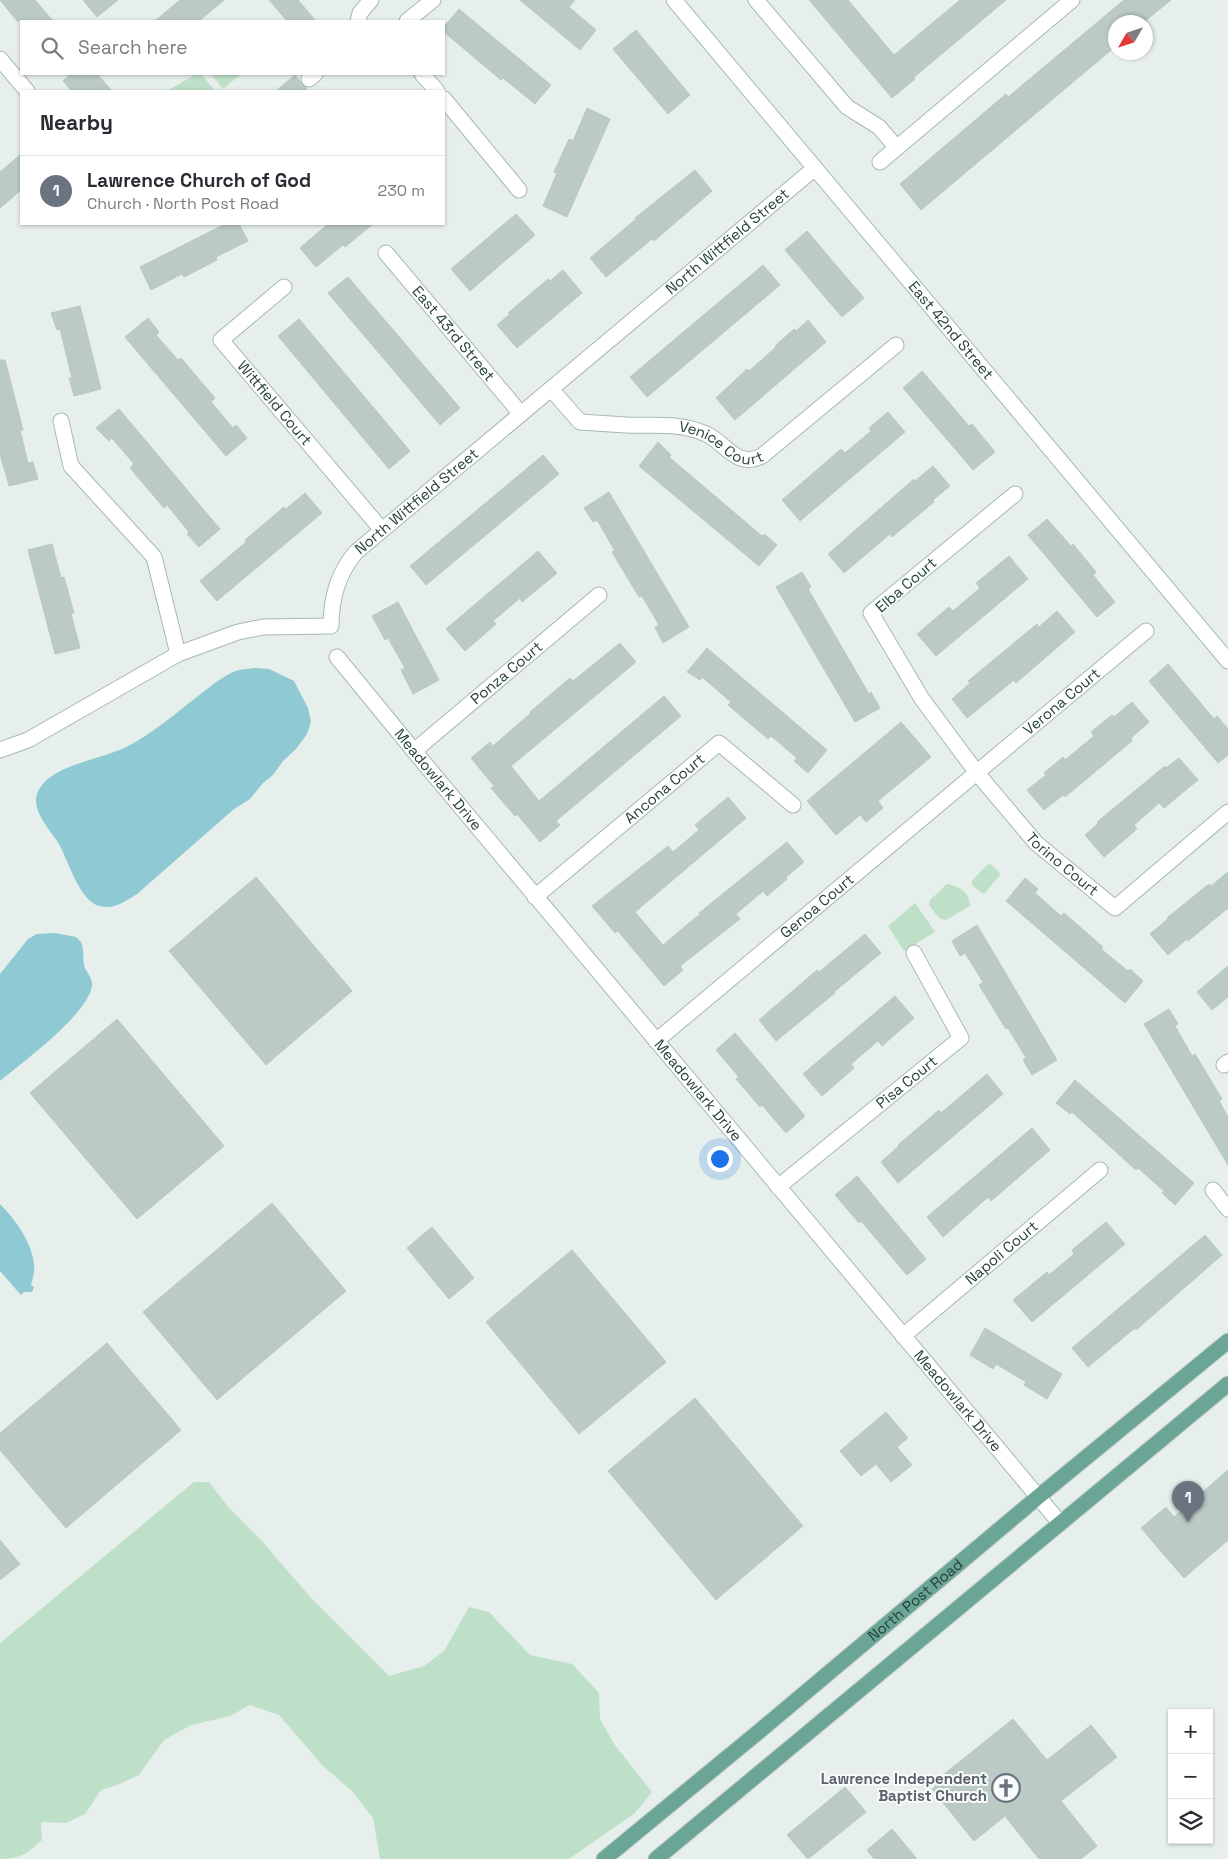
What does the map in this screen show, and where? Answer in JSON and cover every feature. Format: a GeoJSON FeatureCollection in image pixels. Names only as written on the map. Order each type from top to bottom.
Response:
{"type":"FeatureCollection","features":[{"type":"Feature","properties":{"kind":"main road","name":"North Post Road"},"geometry":{"type":"LineString","coordinates":[[604,1859],[1228,1341]]}},
{"type":"Feature","properties":{"kind":"main road"},"geometry":{"type":"LineString","coordinates":[[656,1859],[1228,1384]]}},
{"type":"Feature","properties":{"kind":"street"},"geometry":{"type":"LineString","coordinates":[[408,20],[433,0]]}},
{"type":"Feature","properties":{"kind":"street","name":"East 42nd Street"},"geometry":{"type":"LineString","coordinates":[[674,0],[1228,661]]}},
{"type":"Feature","properties":{"kind":"street"},"geometry":{"type":"LineString","coordinates":[[756,0],[847,107],[879,127],[896,147]]}},
{"type":"Feature","properties":{"kind":"street"},"geometry":{"type":"LineString","coordinates":[[880,162],[1072,0]]}},
{"type":"Feature","properties":{"kind":"street"},"geometry":{"type":"LineString","coordinates":[[358,20],[365,2]]}},
{"type":"Feature","properties":{"kind":"street"},"geometry":{"type":"LineString","coordinates":[[0,59],[26,90]]}},
{"type":"Feature","properties":{"kind":"street"},"geometry":{"type":"LineString","coordinates":[[423,75],[436,90]]}},
{"type":"Feature","properties":{"kind":"street"},"geometry":{"type":"LineString","coordinates":[[445,100],[520,190]]}},
{"type":"Feature","properties":{"kind":"street","name":"North Wittfield Street"},"geometry":{"type":"LineString","coordinates":[[0,750],[28,740],[178,654],[238,632],[263,628],[331,626],[333,598],[343,571],[356,552],[815,168]]}},
{"type":"Feature","properties":{"kind":"street","name":"East 43rd Street"},"geometry":{"type":"LineString","coordinates":[[386,253],[521,414]]}},
{"type":"Feature","properties":{"kind":"street","name":"Wittfield Court"},"geometry":{"type":"LineString","coordinates":[[284,287],[220,340],[382,530]]}},
{"type":"Feature","properties":{"kind":"street","name":"Venice Court"},"geometry":{"type":"LineString","coordinates":[[551,389],[580,422],[668,425],[687,428],[707,434],[727,450],[741,458],[753,461],[762,456],[896,346]]}},
{"type":"Feature","properties":{"kind":"street"},"geometry":{"type":"LineString","coordinates":[[61,421],[71,466],[154,557],[178,654]]}},
{"type":"Feature","properties":{"kind":"street","name":"Elba Court"},"geometry":{"type":"LineString","coordinates":[[922,699],[871,613],[1015,494]]}},
{"type":"Feature","properties":{"kind":"street","name":"Ponza Court"},"geometry":{"type":"LineString","coordinates":[[414,752],[599,595]]}},
{"type":"Feature","properties":{"kind":"street","name":"Verona Court"},"geometry":{"type":"LineString","coordinates":[[977,772],[1146,631]]}},
{"type":"Feature","properties":{"kind":"street","name":"Meadowlark Drive"},"geometry":{"type":"LineString","coordinates":[[337,657],[414,752],[1060,1523]]}},
{"type":"Feature","properties":{"kind":"street","name":"Torino Court"},"geometry":{"type":"LineString","coordinates":[[922,699],[977,772],[1036,843],[1114,908],[1228,812]]}},
{"type":"Feature","properties":{"kind":"street","name":"Ancona Court"},"geometry":{"type":"LineString","coordinates":[[535,896],[718,744],[793,805]]}},
{"type":"Feature","properties":{"kind":"street","name":"Genoa Court"},"geometry":{"type":"LineString","coordinates":[[656,1041],[977,772]]}},
{"type":"Feature","properties":{"kind":"street","name":"Pisa Court"},"geometry":{"type":"LineString","coordinates":[[778,1187],[961,1038],[914,953]]}},
{"type":"Feature","properties":{"kind":"street","name":"Napoli Court"},"geometry":{"type":"LineString","coordinates":[[903,1336],[1100,1170]]}},
{"type":"Feature","properties":{"kind":"street"},"geometry":{"type":"LineString","coordinates":[[1212,1190],[1228,1209]]}},
{"type":"Feature","properties":{"kind":"green space"},"geometry":{"type":"Polygon","coordinates":[[[194,75],[202,75],[214,90],[169,90],[194,75]]]}},
{"type":"Feature","properties":{"kind":"green space"},"geometry":{"type":"Polygon","coordinates":[[[212,75],[240,75],[223,89],[212,75]]]}},
{"type":"Feature","properties":{"kind":"green space"},"geometry":{"type":"Polygon","coordinates":[[[991,864],[1000,875],[985,893],[982,893],[972,885],[972,881],[987,865],[991,864]]]}},
{"type":"Feature","properties":{"kind":"green space"},"geometry":{"type":"Polygon","coordinates":[[[947,884],[963,890],[968,897],[970,906],[946,920],[939,918],[929,905],[930,900],[947,884]]]}},
{"type":"Feature","properties":{"kind":"green space"},"geometry":{"type":"Polygon","coordinates":[[[915,903],[935,932],[904,951],[888,926],[915,903]]]}},
{"type":"Feature","properties":{"kind":"green space"},"geometry":{"type":"Polygon","coordinates":[[[194,1482],[209,1482],[229,1508],[261,1540],[311,1598],[389,1676],[424,1666],[444,1651],[469,1607],[489,1612],[530,1655],[572,1664],[599,1693],[600,1719],[614,1744],[652,1792],[635,1813],[569,1859],[380,1859],[373,1818],[352,1791],[324,1767],[279,1715],[250,1705],[230,1716],[191,1725],[164,1740],[139,1775],[101,1790],[85,1814],[66,1823],[41,1822],[42,1840],[19,1856],[0,1859],[0,1643],[194,1482]]]}},
{"type":"Feature","properties":{"kind":"water"},"geometry":{"type":"Polygon","coordinates":[[[269,669],[294,681],[308,708],[311,722],[307,734],[296,749],[250,799],[234,809],[137,894],[120,904],[110,907],[99,906],[92,902],[75,880],[59,844],[39,814],[36,801],[37,794],[43,784],[64,769],[128,746],[157,728],[225,676],[238,670],[269,669]]]}},
{"type":"Feature","properties":{"kind":"water"},"geometry":{"type":"Polygon","coordinates":[[[55,933],[76,937],[81,942],[84,965],[92,983],[88,997],[79,1010],[53,1037],[0,1081],[0,974],[28,939],[37,934],[55,933]]]}},
{"type":"Feature","properties":{"kind":"water"},"geometry":{"type":"Polygon","coordinates":[[[0,1204],[19,1227],[29,1245],[34,1264],[31,1285],[34,1287],[32,1292],[24,1292],[21,1295],[0,1271],[0,1204]]]}},
{"type":"Feature","properties":{"kind":"building"},"geometry":{"type":"Polygon","coordinates":[[[0,0],[35,0],[52,20],[20,20],[17,21],[0,0]]]}},
{"type":"Feature","properties":{"kind":"building"},"geometry":{"type":"Polygon","coordinates":[[[83,0],[118,0],[97,17],[83,0]]]}},
{"type":"Feature","properties":{"kind":"building"},"geometry":{"type":"Polygon","coordinates":[[[180,0],[224,0],[200,20],[156,20],[180,0]]]}},
{"type":"Feature","properties":{"kind":"building"},"geometry":{"type":"Polygon","coordinates":[[[269,0],[298,0],[315,20],[286,20],[269,0]]]}},
{"type":"Feature","properties":{"kind":"building"},"geometry":{"type":"Polygon","coordinates":[[[520,0],[575,0],[569,7],[596,30],[580,50],[520,0]]]}},
{"type":"Feature","properties":{"kind":"building"},"geometry":{"type":"Polygon","coordinates":[[[809,0],[848,0],[894,55],[960,0],[1006,0],[892,98],[809,0]]]}},
{"type":"Feature","properties":{"kind":"building"},"geometry":{"type":"Polygon","coordinates":[[[1124,0],[1171,0],[1153,15],[1108,15],[1108,53],[921,210],[900,184],[1006,94],[1008,97],[1124,0]]]}},
{"type":"Feature","properties":{"kind":"building"},"geometry":{"type":"Polygon","coordinates":[[[459,9],[551,85],[535,104],[503,78],[501,80],[445,33],[445,26],[459,9]]]}},
{"type":"Feature","properties":{"kind":"building"},"geometry":{"type":"Polygon","coordinates":[[[636,30],[690,95],[668,114],[613,49],[636,30]]]}},
{"type":"Feature","properties":{"kind":"building"},"geometry":{"type":"Polygon","coordinates":[[[70,75],[98,75],[111,90],[71,90],[63,81],[70,75]]]}},
{"type":"Feature","properties":{"kind":"building"},"geometry":{"type":"Polygon","coordinates":[[[295,75],[307,90],[277,90],[295,75]]]}},
{"type":"Feature","properties":{"kind":"building"},"geometry":{"type":"Polygon","coordinates":[[[587,108],[610,119],[567,217],[543,206],[557,173],[554,172],[569,139],[573,141],[587,108]]]}},
{"type":"Feature","properties":{"kind":"building"},"geometry":{"type":"Polygon","coordinates":[[[20,155],[20,191],[0,208],[0,172],[20,155]]]}},
{"type":"Feature","properties":{"kind":"building"},"geometry":{"type":"Polygon","coordinates":[[[695,170],[712,191],[654,241],[652,239],[606,277],[590,258],[635,218],[695,170]]]}},
{"type":"Feature","properties":{"kind":"building"},"geometry":{"type":"Polygon","coordinates":[[[516,214],[535,235],[470,291],[451,269],[516,214]]]}},
{"type":"Feature","properties":{"kind":"building"},"geometry":{"type":"Polygon","coordinates":[[[223,225],[240,225],[248,241],[216,257],[217,260],[184,277],[182,274],[151,290],[140,267],[223,225]]]}},
{"type":"Feature","properties":{"kind":"building"},"geometry":{"type":"Polygon","coordinates":[[[327,225],[372,225],[316,267],[300,248],[327,225]]]}},
{"type":"Feature","properties":{"kind":"building"},"geometry":{"type":"Polygon","coordinates":[[[807,231],[864,298],[842,317],[785,250],[807,231]]]}},
{"type":"Feature","properties":{"kind":"building"},"geometry":{"type":"Polygon","coordinates":[[[763,265],[780,285],[647,397],[630,377],[763,265]]]}},
{"type":"Feature","properties":{"kind":"building"},"geometry":{"type":"Polygon","coordinates":[[[563,270],[582,293],[517,348],[497,325],[510,314],[508,313],[548,279],[550,281],[563,270]]]}},
{"type":"Feature","properties":{"kind":"building"},"geometry":{"type":"Polygon","coordinates":[[[348,277],[460,408],[440,425],[328,293],[348,277]]]}},
{"type":"Feature","properties":{"kind":"building"},"geometry":{"type":"Polygon","coordinates":[[[80,306],[101,389],[74,396],[69,378],[72,378],[60,329],[57,330],[51,313],[80,306]]]}},
{"type":"Feature","properties":{"kind":"building"},"geometry":{"type":"Polygon","coordinates":[[[148,318],[159,332],[156,335],[178,360],[181,358],[215,398],[211,402],[233,428],[236,425],[247,438],[226,456],[158,376],[161,374],[157,375],[125,337],[148,318]]]}},
{"type":"Feature","properties":{"kind":"building"},"geometry":{"type":"Polygon","coordinates":[[[299,319],[410,451],[389,469],[278,336],[299,319]]]}},
{"type":"Feature","properties":{"kind":"building"},"geometry":{"type":"Polygon","coordinates":[[[808,320],[826,342],[735,420],[716,398],[747,369],[749,371],[794,329],[796,331],[808,320]]]}},
{"type":"Feature","properties":{"kind":"building"},"geometry":{"type":"Polygon","coordinates":[[[0,360],[5,360],[23,430],[20,430],[28,463],[33,462],[38,479],[9,486],[0,454],[0,360]]]}},
{"type":"Feature","properties":{"kind":"building"},"geometry":{"type":"Polygon","coordinates":[[[922,371],[969,426],[972,424],[995,452],[973,470],[903,388],[922,371]]]}},
{"type":"Feature","properties":{"kind":"building"},"geometry":{"type":"Polygon","coordinates":[[[119,409],[220,529],[199,547],[187,534],[189,532],[167,505],[164,508],[130,468],[134,464],[112,438],[109,441],[96,428],[119,409]]]}},
{"type":"Feature","properties":{"kind":"building"},"geometry":{"type":"Polygon","coordinates":[[[888,412],[905,432],[800,521],[782,500],[841,449],[845,453],[871,431],[869,428],[888,412]]]}},
{"type":"Feature","properties":{"kind":"building"},"geometry":{"type":"Polygon","coordinates":[[[658,442],[671,455],[669,457],[762,536],[764,534],[777,545],[759,566],[639,466],[658,442]]]}},
{"type":"Feature","properties":{"kind":"building"},"geometry":{"type":"Polygon","coordinates":[[[543,455],[559,474],[426,585],[410,566],[543,455]]]}},
{"type":"Feature","properties":{"kind":"building"},"geometry":{"type":"Polygon","coordinates":[[[933,466],[950,486],[892,537],[890,534],[844,573],[828,554],[914,479],[915,481],[933,466]]]}},
{"type":"Feature","properties":{"kind":"building"},"geometry":{"type":"Polygon","coordinates":[[[609,492],[689,627],[663,643],[655,627],[659,625],[642,596],[639,597],[612,552],[615,551],[597,520],[593,522],[584,508],[609,492]]]}},
{"type":"Feature","properties":{"kind":"building"},"geometry":{"type":"Polygon","coordinates":[[[305,493],[322,513],[217,601],[200,581],[284,507],[286,509],[305,493]]]}},
{"type":"Feature","properties":{"kind":"building"},"geometry":{"type":"Polygon","coordinates":[[[1047,519],[1071,546],[1073,544],[1096,572],[1093,575],[1115,602],[1097,617],[1028,535],[1047,519]]]}},
{"type":"Feature","properties":{"kind":"building"},"geometry":{"type":"Polygon","coordinates":[[[52,544],[61,578],[64,577],[74,613],[71,614],[80,648],[55,654],[28,550],[52,544]]]}},
{"type":"Feature","properties":{"kind":"building"},"geometry":{"type":"Polygon","coordinates":[[[538,551],[557,573],[522,602],[520,598],[493,621],[496,624],[465,651],[446,629],[538,551]]]}},
{"type":"Feature","properties":{"kind":"building"},"geometry":{"type":"Polygon","coordinates":[[[1009,556],[1028,579],[936,656],[917,634],[949,607],[953,611],[980,588],[976,583],[1009,556]]]}},
{"type":"Feature","properties":{"kind":"building"},"geometry":{"type":"Polygon","coordinates":[[[802,572],[811,587],[808,589],[869,694],[871,692],[880,708],[855,722],[776,587],[802,572]]]}},
{"type":"Feature","properties":{"kind":"building"},"geometry":{"type":"Polygon","coordinates":[[[398,602],[439,680],[413,694],[401,670],[405,668],[388,638],[385,640],[372,616],[398,602]]]}},
{"type":"Feature","properties":{"kind":"building"},"geometry":{"type":"Polygon","coordinates":[[[1057,611],[1075,632],[1016,683],[1014,680],[967,718],[952,699],[970,683],[968,681],[1037,624],[1039,627],[1057,611]]]}},
{"type":"Feature","properties":{"kind":"building"},"geometry":{"type":"Polygon","coordinates":[[[620,643],[636,662],[511,766],[539,801],[664,696],[681,716],[556,821],[560,825],[540,842],[517,814],[515,816],[491,788],[494,786],[471,758],[490,742],[493,746],[570,678],[573,681],[620,643]]]}},
{"type":"Feature","properties":{"kind":"building"},"geometry":{"type":"Polygon","coordinates":[[[707,648],[827,750],[808,773],[794,761],[797,758],[771,736],[768,739],[728,705],[731,702],[702,677],[700,680],[687,672],[707,648]]]}},
{"type":"Feature","properties":{"kind":"building"},"geometry":{"type":"Polygon","coordinates":[[[1168,664],[1214,719],[1217,716],[1228,729],[1228,755],[1218,763],[1149,681],[1168,664]]]}},
{"type":"Feature","properties":{"kind":"building"},"geometry":{"type":"Polygon","coordinates":[[[1132,702],[1149,722],[1131,738],[1132,741],[1065,797],[1063,795],[1044,810],[1027,790],[1046,775],[1044,773],[1063,757],[1065,760],[1094,736],[1091,732],[1132,702]]]}},
{"type":"Feature","properties":{"kind":"building"},"geometry":{"type":"Polygon","coordinates":[[[901,722],[931,757],[878,801],[883,808],[866,822],[860,815],[836,835],[807,801],[901,722]]]}},
{"type":"Feature","properties":{"kind":"building"},"geometry":{"type":"Polygon","coordinates":[[[1179,758],[1198,780],[1164,808],[1159,803],[1134,825],[1137,829],[1104,857],[1085,835],[1098,824],[1097,822],[1165,766],[1166,768],[1179,758]]]}},
{"type":"Feature","properties":{"kind":"building"},"geometry":{"type":"Polygon","coordinates":[[[728,797],[746,818],[635,912],[663,945],[699,913],[787,842],[804,862],[767,896],[763,891],[736,914],[740,919],[680,966],[683,970],[664,986],[618,931],[615,933],[592,906],[668,846],[673,852],[699,830],[695,825],[728,797]]]}},
{"type":"Feature","properties":{"kind":"building"},"geometry":{"type":"Polygon","coordinates":[[[1228,872],[1228,908],[1168,955],[1150,934],[1209,884],[1211,886],[1228,872]]]}},
{"type":"Feature","properties":{"kind":"building"},"geometry":{"type":"Polygon","coordinates":[[[256,877],[352,991],[266,1065],[169,951],[256,877]]]}},
{"type":"Feature","properties":{"kind":"building"},"geometry":{"type":"Polygon","coordinates":[[[1025,878],[1038,889],[1035,893],[1061,916],[1064,913],[1103,947],[1101,949],[1128,971],[1130,969],[1143,981],[1125,1003],[1006,901],[1025,878]]]}},
{"type":"Feature","properties":{"kind":"building"},"geometry":{"type":"Polygon","coordinates":[[[977,925],[1057,1060],[1032,1075],[1023,1060],[1026,1058],[979,985],[983,982],[965,953],[960,956],[952,941],[977,925]]]}},
{"type":"Feature","properties":{"kind":"building"},"geometry":{"type":"Polygon","coordinates":[[[865,934],[881,953],[776,1041],[759,1020],[817,970],[819,972],[865,934]]]}},
{"type":"Feature","properties":{"kind":"building"},"geometry":{"type":"Polygon","coordinates":[[[1228,966],[1228,997],[1212,1010],[1197,992],[1228,966]]]}},
{"type":"Feature","properties":{"kind":"building"},"geometry":{"type":"Polygon","coordinates":[[[895,996],[914,1018],[882,1046],[878,1041],[851,1064],[854,1068],[822,1096],[803,1074],[895,996]]]}},
{"type":"Feature","properties":{"kind":"building"},"geometry":{"type":"Polygon","coordinates":[[[1169,1009],[1178,1024],[1175,1026],[1192,1056],[1195,1054],[1222,1099],[1219,1101],[1228,1117],[1228,1165],[1144,1024],[1169,1009]]]}},
{"type":"Feature","properties":{"kind":"building"},"geometry":{"type":"Polygon","coordinates":[[[117,1019],[224,1146],[137,1219],[30,1093],[117,1019]]]}},
{"type":"Feature","properties":{"kind":"building"},"geometry":{"type":"Polygon","coordinates":[[[735,1033],[805,1116],[786,1133],[736,1079],[739,1077],[716,1050],[735,1033]]]}},
{"type":"Feature","properties":{"kind":"building"},"geometry":{"type":"Polygon","coordinates":[[[987,1074],[1003,1094],[898,1183],[881,1162],[939,1110],[941,1113],[987,1074]]]}},
{"type":"Feature","properties":{"kind":"building"},"geometry":{"type":"Polygon","coordinates":[[[1075,1080],[1194,1183],[1175,1205],[1162,1193],[1164,1191],[1138,1168],[1136,1170],[1072,1112],[1070,1114],[1056,1103],[1075,1080]]]}},
{"type":"Feature","properties":{"kind":"building"},"geometry":{"type":"Polygon","coordinates":[[[1032,1128],[1050,1150],[991,1201],[988,1197],[943,1237],[927,1217],[1032,1128]]]}},
{"type":"Feature","properties":{"kind":"building"},"geometry":{"type":"Polygon","coordinates":[[[857,1176],[926,1259],[907,1275],[861,1221],[859,1223],[835,1195],[857,1176]]]}},
{"type":"Feature","properties":{"kind":"building"},"geometry":{"type":"Polygon","coordinates":[[[272,1203],[346,1291],[217,1400],[143,1312],[272,1203]]]}},
{"type":"Feature","properties":{"kind":"building"},"geometry":{"type":"Polygon","coordinates":[[[1106,1222],[1125,1244],[1032,1322],[1013,1300],[1047,1272],[1049,1275],[1074,1254],[1072,1250],[1106,1222]]]}},
{"type":"Feature","properties":{"kind":"building"},"geometry":{"type":"Polygon","coordinates":[[[432,1227],[474,1278],[449,1299],[407,1248],[432,1227]]]}},
{"type":"Feature","properties":{"kind":"building"},"geometry":{"type":"Polygon","coordinates":[[[1205,1235],[1222,1255],[1136,1330],[1135,1328],[1088,1367],[1072,1348],[1205,1235]]]}},
{"type":"Feature","properties":{"kind":"building"},"geometry":{"type":"Polygon","coordinates":[[[572,1250],[666,1362],[579,1434],[486,1322],[572,1250]]]}},
{"type":"Feature","properties":{"kind":"building"},"geometry":{"type":"Polygon","coordinates":[[[985,1328],[1062,1374],[1047,1399],[1024,1385],[1026,1382],[996,1364],[993,1369],[970,1355],[985,1328]]]}},
{"type":"Feature","properties":{"kind":"building"},"geometry":{"type":"Polygon","coordinates":[[[107,1343],[181,1430],[66,1528],[0,1450],[0,1433],[107,1343]]]}},
{"type":"Feature","properties":{"kind":"building"},"geometry":{"type":"Polygon","coordinates":[[[695,1398],[803,1526],[716,1600],[608,1471],[695,1398]]]}},
{"type":"Feature","properties":{"kind":"building"},"geometry":{"type":"Polygon","coordinates":[[[886,1412],[908,1438],[897,1447],[912,1465],[891,1482],[876,1464],[861,1476],[840,1451],[886,1412]]]}},
{"type":"Feature","properties":{"kind":"building"},"geometry":{"type":"Polygon","coordinates":[[[1228,1470],[1228,1540],[1184,1578],[1141,1528],[1166,1507],[1174,1517],[1228,1470]]]}},
{"type":"Feature","properties":{"kind":"building"},"geometry":{"type":"Polygon","coordinates":[[[0,1540],[20,1564],[0,1580],[0,1540]]]}},
{"type":"Feature","properties":{"kind":"building","name":"Lawrence Independent Baptist Church"},"geometry":{"type":"Polygon","coordinates":[[[1013,1719],[1047,1760],[1091,1725],[1117,1757],[1061,1801],[1097,1846],[1081,1859],[1039,1859],[1005,1816],[974,1841],[932,1789],[936,1786],[933,1783],[1013,1719]]]}},
{"type":"Feature","properties":{"kind":"building"},"geometry":{"type":"Polygon","coordinates":[[[845,1787],[866,1812],[808,1859],[787,1835],[845,1787]]]}},
{"type":"Feature","properties":{"kind":"building"},"geometry":{"type":"Polygon","coordinates":[[[892,1829],[917,1859],[874,1859],[867,1850],[892,1829]]]}},
{"type":"Feature","properties":{"kind":"place","name":"Lawrence Church of God"},"geometry":{"type":"Point","coordinates":[1188,1522]}},
{"type":"Feature","properties":{"kind":"place","name":"Lawrence Independent Baptist Church"},"geometry":{"type":"Point","coordinates":[1006,1788]}}]}
